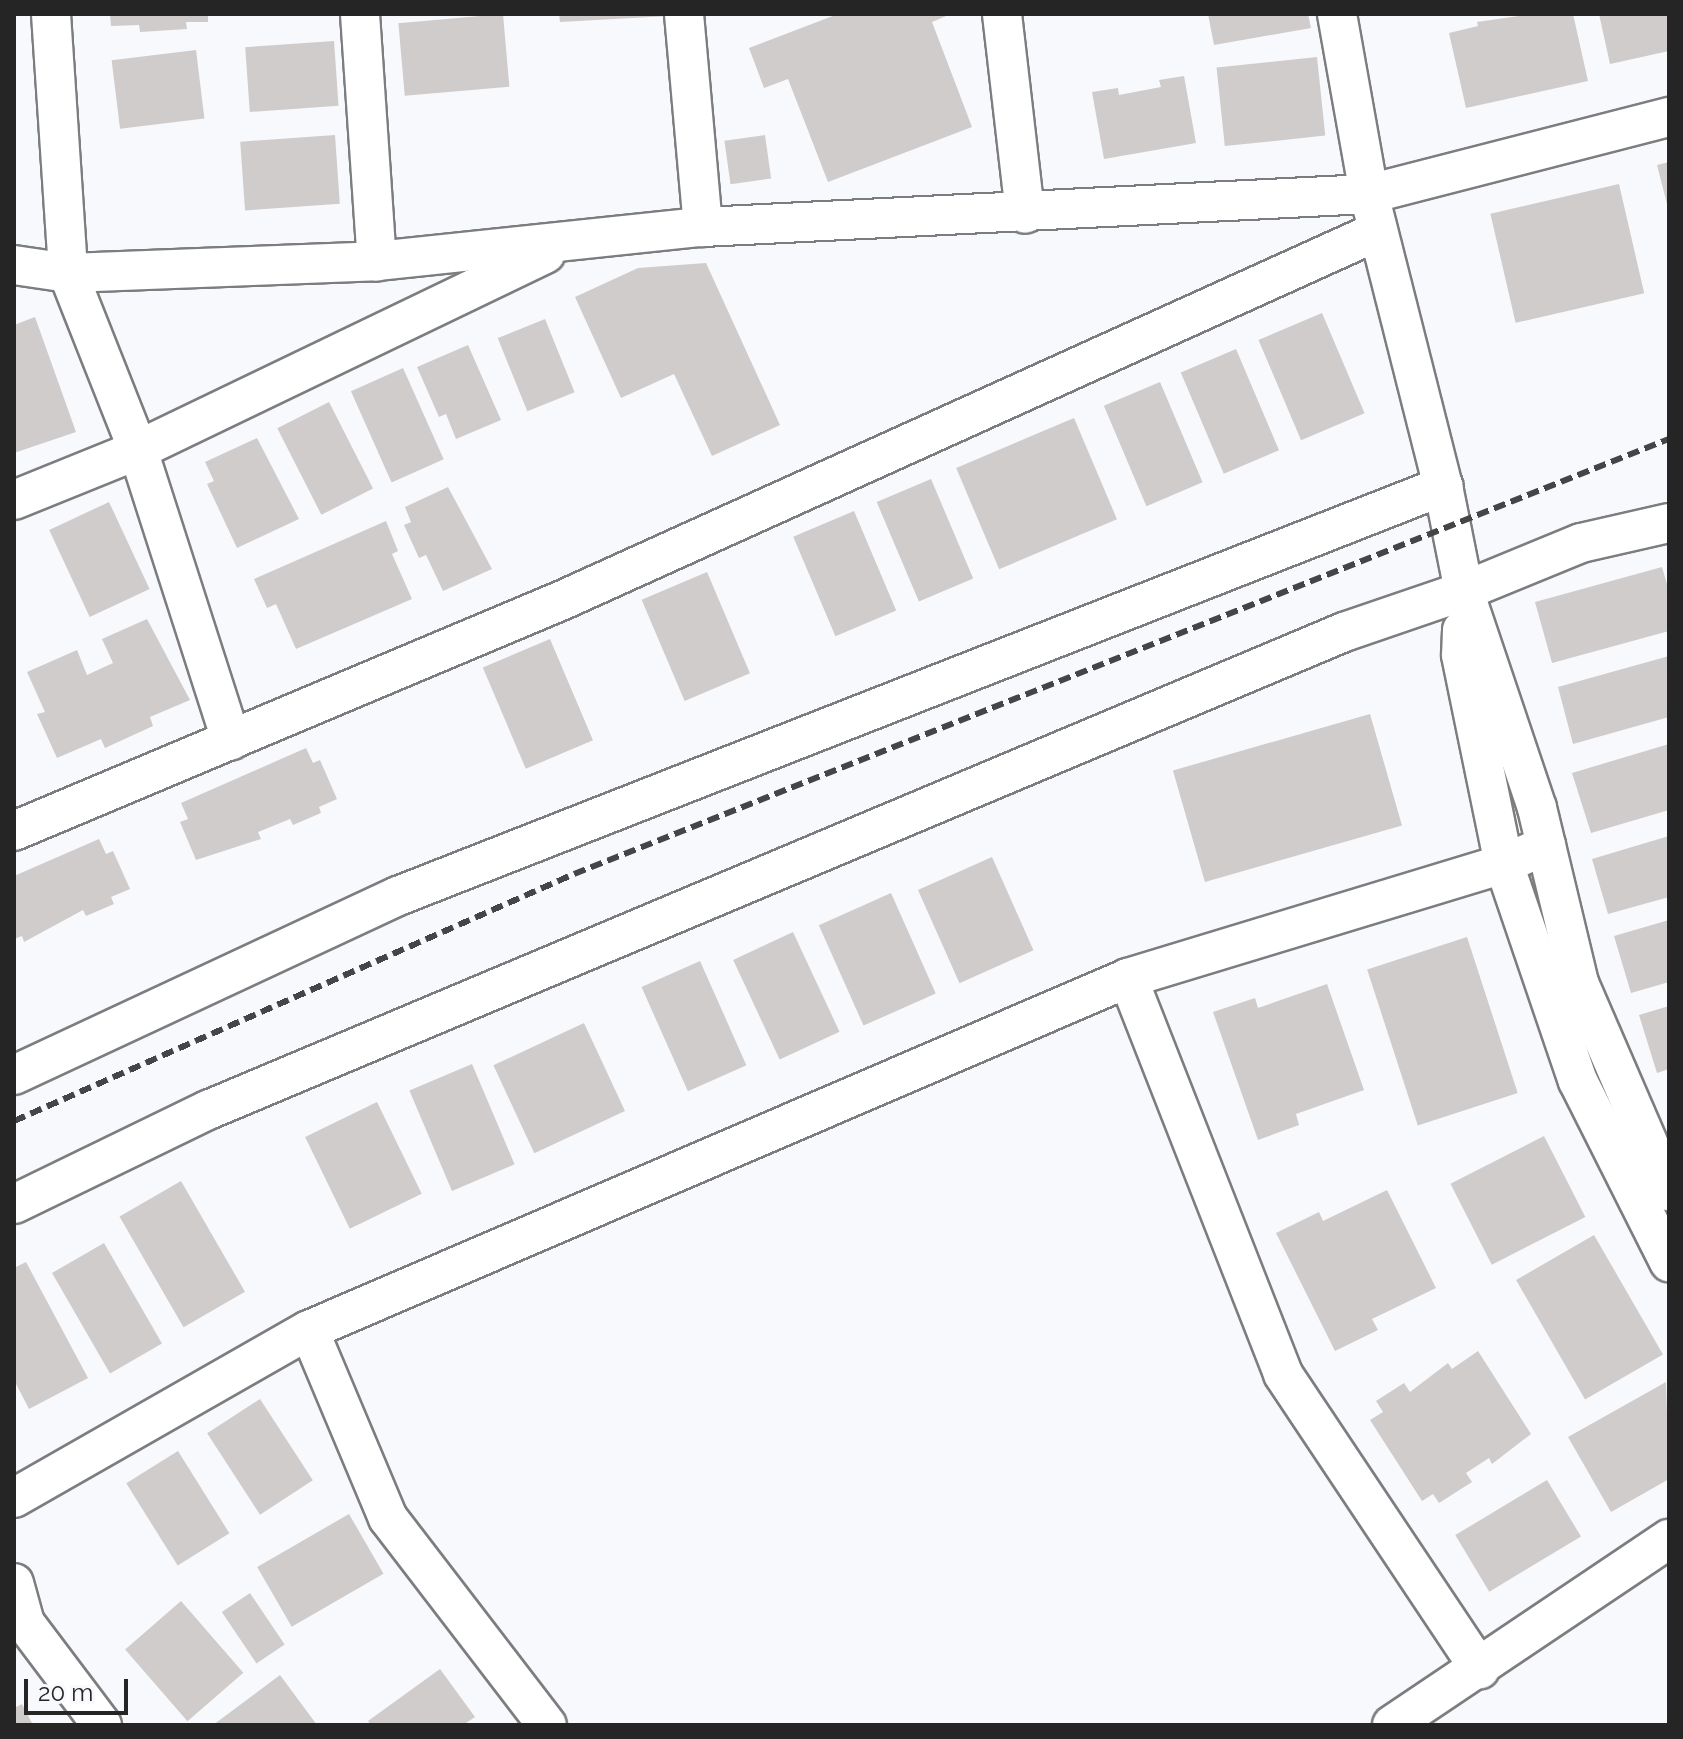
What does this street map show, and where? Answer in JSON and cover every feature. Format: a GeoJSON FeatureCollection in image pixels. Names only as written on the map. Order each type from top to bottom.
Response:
{"type":"FeatureCollection","features":[{"type":"Feature","properties":{"kind":"street"},"geometry":{"type":"LineString","coordinates":[[51,14],[68,273],[138,450],[231,740]]}},
{"type":"Feature","properties":{"kind":"street"},"geometry":{"type":"LineString","coordinates":[[360,14],[377,261]]}},
{"type":"Feature","properties":{"kind":"street"},"geometry":{"type":"LineString","coordinates":[[684,14],[703,227]]}},
{"type":"Feature","properties":{"kind":"street"},"geometry":{"type":"LineString","coordinates":[[1002,14],[1025,214]]}},
{"type":"Feature","properties":{"kind":"street"},"geometry":{"type":"LineString","coordinates":[[1337,14],[1369,194],[1443,486],[1464,591],[1546,845],[1579,983],[1669,1191]]}},
{"type":"Feature","properties":{"kind":"street"},"geometry":{"type":"LineString","coordinates":[[14,265],[68,273],[377,261],[703,227],[1025,214],[1369,194],[1669,117]]}},
{"type":"Feature","properties":{"kind":"street"},"geometry":{"type":"LineString","coordinates":[[14,831],[565,599],[1378,231]]}},
{"type":"Feature","properties":{"kind":"street"},"geometry":{"type":"LineString","coordinates":[[14,500],[138,450],[567,243]]}},
{"type":"Feature","properties":{"kind":"street"},"geometry":{"type":"LineString","coordinates":[[14,1075],[398,896],[1443,486]]}},
{"type":"Feature","properties":{"kind":"street"},"geometry":{"type":"LineString","coordinates":[[14,1204],[208,1110],[1344,632],[1464,591],[1581,543],[1669,523]]}},
{"type":"Feature","properties":{"kind":"street"},"geometry":{"type":"LineString","coordinates":[[1464,591],[1461,655],[1504,864],[1578,1081],[1669,1262]]}},
{"type":"Feature","properties":{"kind":"street"},"geometry":{"type":"LineString","coordinates":[[14,1498],[309,1330],[1128,978],[1504,864],[1546,845]]}},
{"type":"Feature","properties":{"kind":"street"},"geometry":{"type":"LineString","coordinates":[[1128,978],[1283,1374],[1480,1669]]}},
{"type":"Feature","properties":{"kind":"street"},"geometry":{"type":"LineString","coordinates":[[309,1330],[388,1518],[547,1725]]}},
{"type":"Feature","properties":{"kind":"street"},"geometry":{"type":"LineString","coordinates":[[1392,1725],[1480,1669],[1669,1539]]}},
{"type":"Feature","properties":{"kind":"street"},"geometry":{"type":"LineString","coordinates":[[14,1583],[25,1623],[102,1725]]}},
{"type":"Feature","properties":{"kind":"building"},"geometry":{"type":"Polygon","coordinates":[[[110,14],[208,14],[208,22],[186,22],[187,29],[140,32],[139,25],[111,26],[110,14]]]}},
{"type":"Feature","properties":{"kind":"building"},"geometry":{"type":"Polygon","coordinates":[[[503,14],[509,87],[405,96],[398,23],[503,14]]]}},
{"type":"Feature","properties":{"kind":"building"},"geometry":{"type":"Polygon","coordinates":[[[559,14],[669,14],[669,16],[560,22],[559,14]]]}},
{"type":"Feature","properties":{"kind":"building"},"geometry":{"type":"Polygon","coordinates":[[[838,14],[951,14],[932,22],[972,127],[828,182],[788,79],[764,88],[749,48],[838,14]]]}},
{"type":"Feature","properties":{"kind":"building"},"geometry":{"type":"Polygon","coordinates":[[[1208,14],[1308,14],[1311,28],[1214,45],[1208,14]]]}},
{"type":"Feature","properties":{"kind":"building"},"geometry":{"type":"Polygon","coordinates":[[[1534,14],[1573,14],[1588,81],[1466,108],[1449,33],[1478,26],[1477,22],[1534,14]]]}},
{"type":"Feature","properties":{"kind":"building"},"geometry":{"type":"Polygon","coordinates":[[[1599,14],[1669,14],[1669,51],[1610,64],[1599,14]]]}},
{"type":"Feature","properties":{"kind":"building"},"geometry":{"type":"Polygon","coordinates":[[[334,41],[339,106],[250,112],[245,47],[334,41]]]}},
{"type":"Feature","properties":{"kind":"building"},"geometry":{"type":"Polygon","coordinates":[[[196,50],[204,118],[120,129],[112,60],[196,50]]]}},
{"type":"Feature","properties":{"kind":"building"},"geometry":{"type":"Polygon","coordinates":[[[1317,57],[1325,136],[1225,146],[1217,68],[1317,57]]]}},
{"type":"Feature","properties":{"kind":"building"},"geometry":{"type":"Polygon","coordinates":[[[1184,76],[1196,143],[1104,159],[1092,92],[1118,88],[1119,95],[1161,87],[1159,80],[1184,76]]]}},
{"type":"Feature","properties":{"kind":"building"},"geometry":{"type":"Polygon","coordinates":[[[335,135],[340,204],[245,210],[240,142],[335,135]]]}},
{"type":"Feature","properties":{"kind":"building"},"geometry":{"type":"Polygon","coordinates":[[[765,135],[771,179],[731,184],[724,141],[765,135]]]}},
{"type":"Feature","properties":{"kind":"building"},"geometry":{"type":"Polygon","coordinates":[[[1669,162],[1669,208],[1668,208],[1657,165],[1669,162]]]}},
{"type":"Feature","properties":{"kind":"building"},"geometry":{"type":"Polygon","coordinates":[[[1619,184],[1644,293],[1516,323],[1490,214],[1619,184]]]}},
{"type":"Feature","properties":{"kind":"building"},"geometry":{"type":"Polygon","coordinates":[[[706,263],[780,425],[712,456],[674,374],[621,398],[575,297],[638,268],[706,263]]]}},
{"type":"Feature","properties":{"kind":"building"},"geometry":{"type":"Polygon","coordinates":[[[1322,313],[1365,413],[1301,440],[1258,340],[1322,313]]]}},
{"type":"Feature","properties":{"kind":"building"},"geometry":{"type":"Polygon","coordinates":[[[35,317],[76,432],[14,453],[14,325],[35,317]]]}},
{"type":"Feature","properties":{"kind":"building"},"geometry":{"type":"Polygon","coordinates":[[[545,319],[575,392],[527,411],[498,338],[545,319]]]}},
{"type":"Feature","properties":{"kind":"building"},"geometry":{"type":"Polygon","coordinates":[[[468,345],[501,420],[456,439],[446,414],[439,417],[417,367],[468,345]]]}},
{"type":"Feature","properties":{"kind":"building"},"geometry":{"type":"Polygon","coordinates":[[[1236,349],[1279,450],[1224,474],[1181,372],[1236,349]]]}},
{"type":"Feature","properties":{"kind":"building"},"geometry":{"type":"Polygon","coordinates":[[[403,368],[444,459],[392,483],[351,391],[403,368]]]}},
{"type":"Feature","properties":{"kind":"building"},"geometry":{"type":"Polygon","coordinates":[[[1160,382],[1203,482],[1146,506],[1104,406],[1160,382]]]}},
{"type":"Feature","properties":{"kind":"building"},"geometry":{"type":"Polygon","coordinates":[[[329,402],[373,488],[321,515],[277,428],[329,402]]]}},
{"type":"Feature","properties":{"kind":"building"},"geometry":{"type":"Polygon","coordinates":[[[1074,418],[1117,519],[999,569],[956,468],[1074,418]]]}},
{"type":"Feature","properties":{"kind":"building"},"geometry":{"type":"Polygon","coordinates":[[[257,438],[299,519],[237,548],[207,484],[214,481],[205,462],[257,438]]]}},
{"type":"Feature","properties":{"kind":"building"},"geometry":{"type":"Polygon","coordinates":[[[931,479],[973,578],[919,601],[877,502],[931,479]]]}},
{"type":"Feature","properties":{"kind":"building"},"geometry":{"type":"Polygon","coordinates":[[[448,487],[492,569],[443,591],[426,555],[419,558],[404,525],[411,522],[405,507],[448,487]]]}},
{"type":"Feature","properties":{"kind":"building"},"geometry":{"type":"Polygon","coordinates":[[[109,502],[150,589],[90,617],[49,530],[109,502]]]}},
{"type":"Feature","properties":{"kind":"building"},"geometry":{"type":"Polygon","coordinates":[[[854,511],[896,610],[835,636],[793,537],[854,511]]]}},
{"type":"Feature","properties":{"kind":"building"},"geometry":{"type":"Polygon","coordinates":[[[386,521],[398,551],[392,554],[412,599],[296,649],[276,604],[267,608],[254,579],[386,521]]]}},
{"type":"Feature","properties":{"kind":"building"},"geometry":{"type":"Polygon","coordinates":[[[1662,567],[1669,591],[1669,631],[1552,663],[1535,602],[1662,567]]]}},
{"type":"Feature","properties":{"kind":"building"},"geometry":{"type":"Polygon","coordinates":[[[707,572],[750,673],[685,701],[642,600],[707,572]]]}},
{"type":"Feature","properties":{"kind":"building"},"geometry":{"type":"Polygon","coordinates":[[[147,619],[190,700],[150,717],[153,726],[105,748],[101,739],[57,758],[37,714],[45,712],[27,672],[77,650],[87,675],[113,663],[102,639],[147,619]]]}},
{"type":"Feature","properties":{"kind":"building"},"geometry":{"type":"Polygon","coordinates":[[[550,639],[593,740],[526,769],[483,668],[550,639]]]}},
{"type":"Feature","properties":{"kind":"building"},"geometry":{"type":"Polygon","coordinates":[[[1669,656],[1669,717],[1573,744],[1558,687],[1669,656]]]}},
{"type":"Feature","properties":{"kind":"building"},"geometry":{"type":"Polygon","coordinates":[[[1370,714],[1402,826],[1205,882],[1173,771],[1370,714]]]}},
{"type":"Feature","properties":{"kind":"building"},"geometry":{"type":"Polygon","coordinates":[[[1669,744],[1669,810],[1591,833],[1572,773],[1669,744]]]}},
{"type":"Feature","properties":{"kind":"building"},"geometry":{"type":"Polygon","coordinates":[[[306,748],[313,763],[320,760],[337,799],[319,807],[321,813],[293,825],[290,819],[258,832],[261,839],[196,860],[180,822],[188,819],[181,803],[306,748]]]}},
{"type":"Feature","properties":{"kind":"building"},"geometry":{"type":"Polygon","coordinates":[[[1669,836],[1669,897],[1608,914],[1592,859],[1669,836]]]}},
{"type":"Feature","properties":{"kind":"building"},"geometry":{"type":"Polygon","coordinates":[[[99,839],[106,854],[113,851],[130,889],[111,897],[114,904],[86,916],[83,910],[24,942],[22,936],[14,939],[14,876],[99,839]]]}},
{"type":"Feature","properties":{"kind":"building"},"geometry":{"type":"Polygon","coordinates":[[[992,857],[1033,950],[959,983],[918,890],[992,857]]]}},
{"type":"Feature","properties":{"kind":"building"},"geometry":{"type":"Polygon","coordinates":[[[891,893],[936,993],[864,1026],[819,925],[891,893]]]}},
{"type":"Feature","properties":{"kind":"building"},"geometry":{"type":"Polygon","coordinates":[[[1669,920],[1669,982],[1631,993],[1614,936],[1669,920]]]}},
{"type":"Feature","properties":{"kind":"building"},"geometry":{"type":"Polygon","coordinates":[[[793,932],[839,1032],[780,1060],[733,960],[793,932]]]}},
{"type":"Feature","properties":{"kind":"building"},"geometry":{"type":"Polygon","coordinates":[[[1467,937],[1518,1093],[1418,1125],[1367,969],[1467,937]]]}},
{"type":"Feature","properties":{"kind":"building"},"geometry":{"type":"Polygon","coordinates":[[[700,961],[746,1065],[688,1091],[642,987],[700,961]]]}},
{"type":"Feature","properties":{"kind":"building"},"geometry":{"type":"Polygon","coordinates":[[[1327,984],[1364,1090],[1296,1114],[1299,1125],[1258,1140],[1213,1012],[1255,998],[1258,1008],[1327,984]]]}},
{"type":"Feature","properties":{"kind":"building"},"geometry":{"type":"Polygon","coordinates":[[[1669,1006],[1669,1069],[1657,1073],[1639,1015],[1669,1006]]]}},
{"type":"Feature","properties":{"kind":"building"},"geometry":{"type":"Polygon","coordinates":[[[584,1023],[625,1111],[534,1153],[493,1065],[584,1023]]]}},
{"type":"Feature","properties":{"kind":"building"},"geometry":{"type":"Polygon","coordinates":[[[472,1064],[515,1164],[452,1191],[409,1091],[472,1064]]]}},
{"type":"Feature","properties":{"kind":"building"},"geometry":{"type":"Polygon","coordinates":[[[377,1102],[422,1194],[350,1229],[305,1137],[377,1102]]]}},
{"type":"Feature","properties":{"kind":"building"},"geometry":{"type":"Polygon","coordinates":[[[1544,1136],[1585,1217],[1492,1265],[1450,1184],[1544,1136]]]}},
{"type":"Feature","properties":{"kind":"building"},"geometry":{"type":"Polygon","coordinates":[[[181,1181],[245,1292],[184,1327],[120,1216],[181,1181]]]}},
{"type":"Feature","properties":{"kind":"building"},"geometry":{"type":"Polygon","coordinates":[[[1387,1190],[1436,1288],[1372,1319],[1378,1330],[1335,1351],[1276,1233],[1319,1212],[1323,1221],[1387,1190]]]}},
{"type":"Feature","properties":{"kind":"building"},"geometry":{"type":"Polygon","coordinates":[[[1594,1235],[1663,1355],[1585,1400],[1516,1280],[1594,1235]]]}},
{"type":"Feature","properties":{"kind":"building"},"geometry":{"type":"Polygon","coordinates":[[[104,1243],[162,1343],[110,1373],[52,1273],[104,1243]]]}},
{"type":"Feature","properties":{"kind":"building"},"geometry":{"type":"Polygon","coordinates":[[[26,1262],[88,1378],[29,1409],[14,1380],[14,1268],[26,1262]]]}},
{"type":"Feature","properties":{"kind":"building"},"geometry":{"type":"Polygon","coordinates":[[[1478,1351],[1531,1434],[1492,1464],[1489,1458],[1466,1473],[1472,1482],[1439,1503],[1433,1494],[1422,1501],[1370,1420],[1383,1412],[1376,1401],[1404,1383],[1410,1392],[1448,1363],[1452,1369],[1478,1351]]]}},
{"type":"Feature","properties":{"kind":"building"},"geometry":{"type":"Polygon","coordinates":[[[1666,1382],[1669,1479],[1611,1512],[1568,1437],[1666,1382]]]}},
{"type":"Feature","properties":{"kind":"building"},"geometry":{"type":"Polygon","coordinates":[[[260,1399],[313,1480],[260,1515],[207,1433],[260,1399]]]}},
{"type":"Feature","properties":{"kind":"building"},"geometry":{"type":"Polygon","coordinates":[[[178,1451],[229,1533],[178,1566],[126,1483],[178,1451]]]}},
{"type":"Feature","properties":{"kind":"building"},"geometry":{"type":"Polygon","coordinates":[[[1547,1480],[1581,1537],[1489,1592],[1455,1535],[1547,1480]]]}},
{"type":"Feature","properties":{"kind":"building"},"geometry":{"type":"Polygon","coordinates":[[[349,1514],[384,1574],[292,1627],[257,1567],[349,1514]]]}},
{"type":"Feature","properties":{"kind":"building"},"geometry":{"type":"Polygon","coordinates":[[[250,1593],[285,1644],[256,1663],[222,1612],[250,1593]]]}},
{"type":"Feature","properties":{"kind":"building"},"geometry":{"type":"Polygon","coordinates":[[[181,1601],[243,1673],[187,1721],[125,1650],[181,1601]]]}},
{"type":"Feature","properties":{"kind":"building"},"geometry":{"type":"Polygon","coordinates":[[[440,1669],[475,1717],[463,1725],[371,1725],[368,1721],[440,1669]]]}},
{"type":"Feature","properties":{"kind":"building"},"geometry":{"type":"Polygon","coordinates":[[[280,1675],[317,1725],[213,1725],[280,1675]]]}},
{"type":"Feature","properties":{"kind":"building"},"geometry":{"type":"Polygon","coordinates":[[[22,1704],[33,1725],[14,1725],[14,1708],[22,1704]]]}},
{"type":"Feature","properties":{"kind":"railway"},"geometry":{"type":"LineString","coordinates":[[14,1121],[574,874],[1669,439]]}}]}
